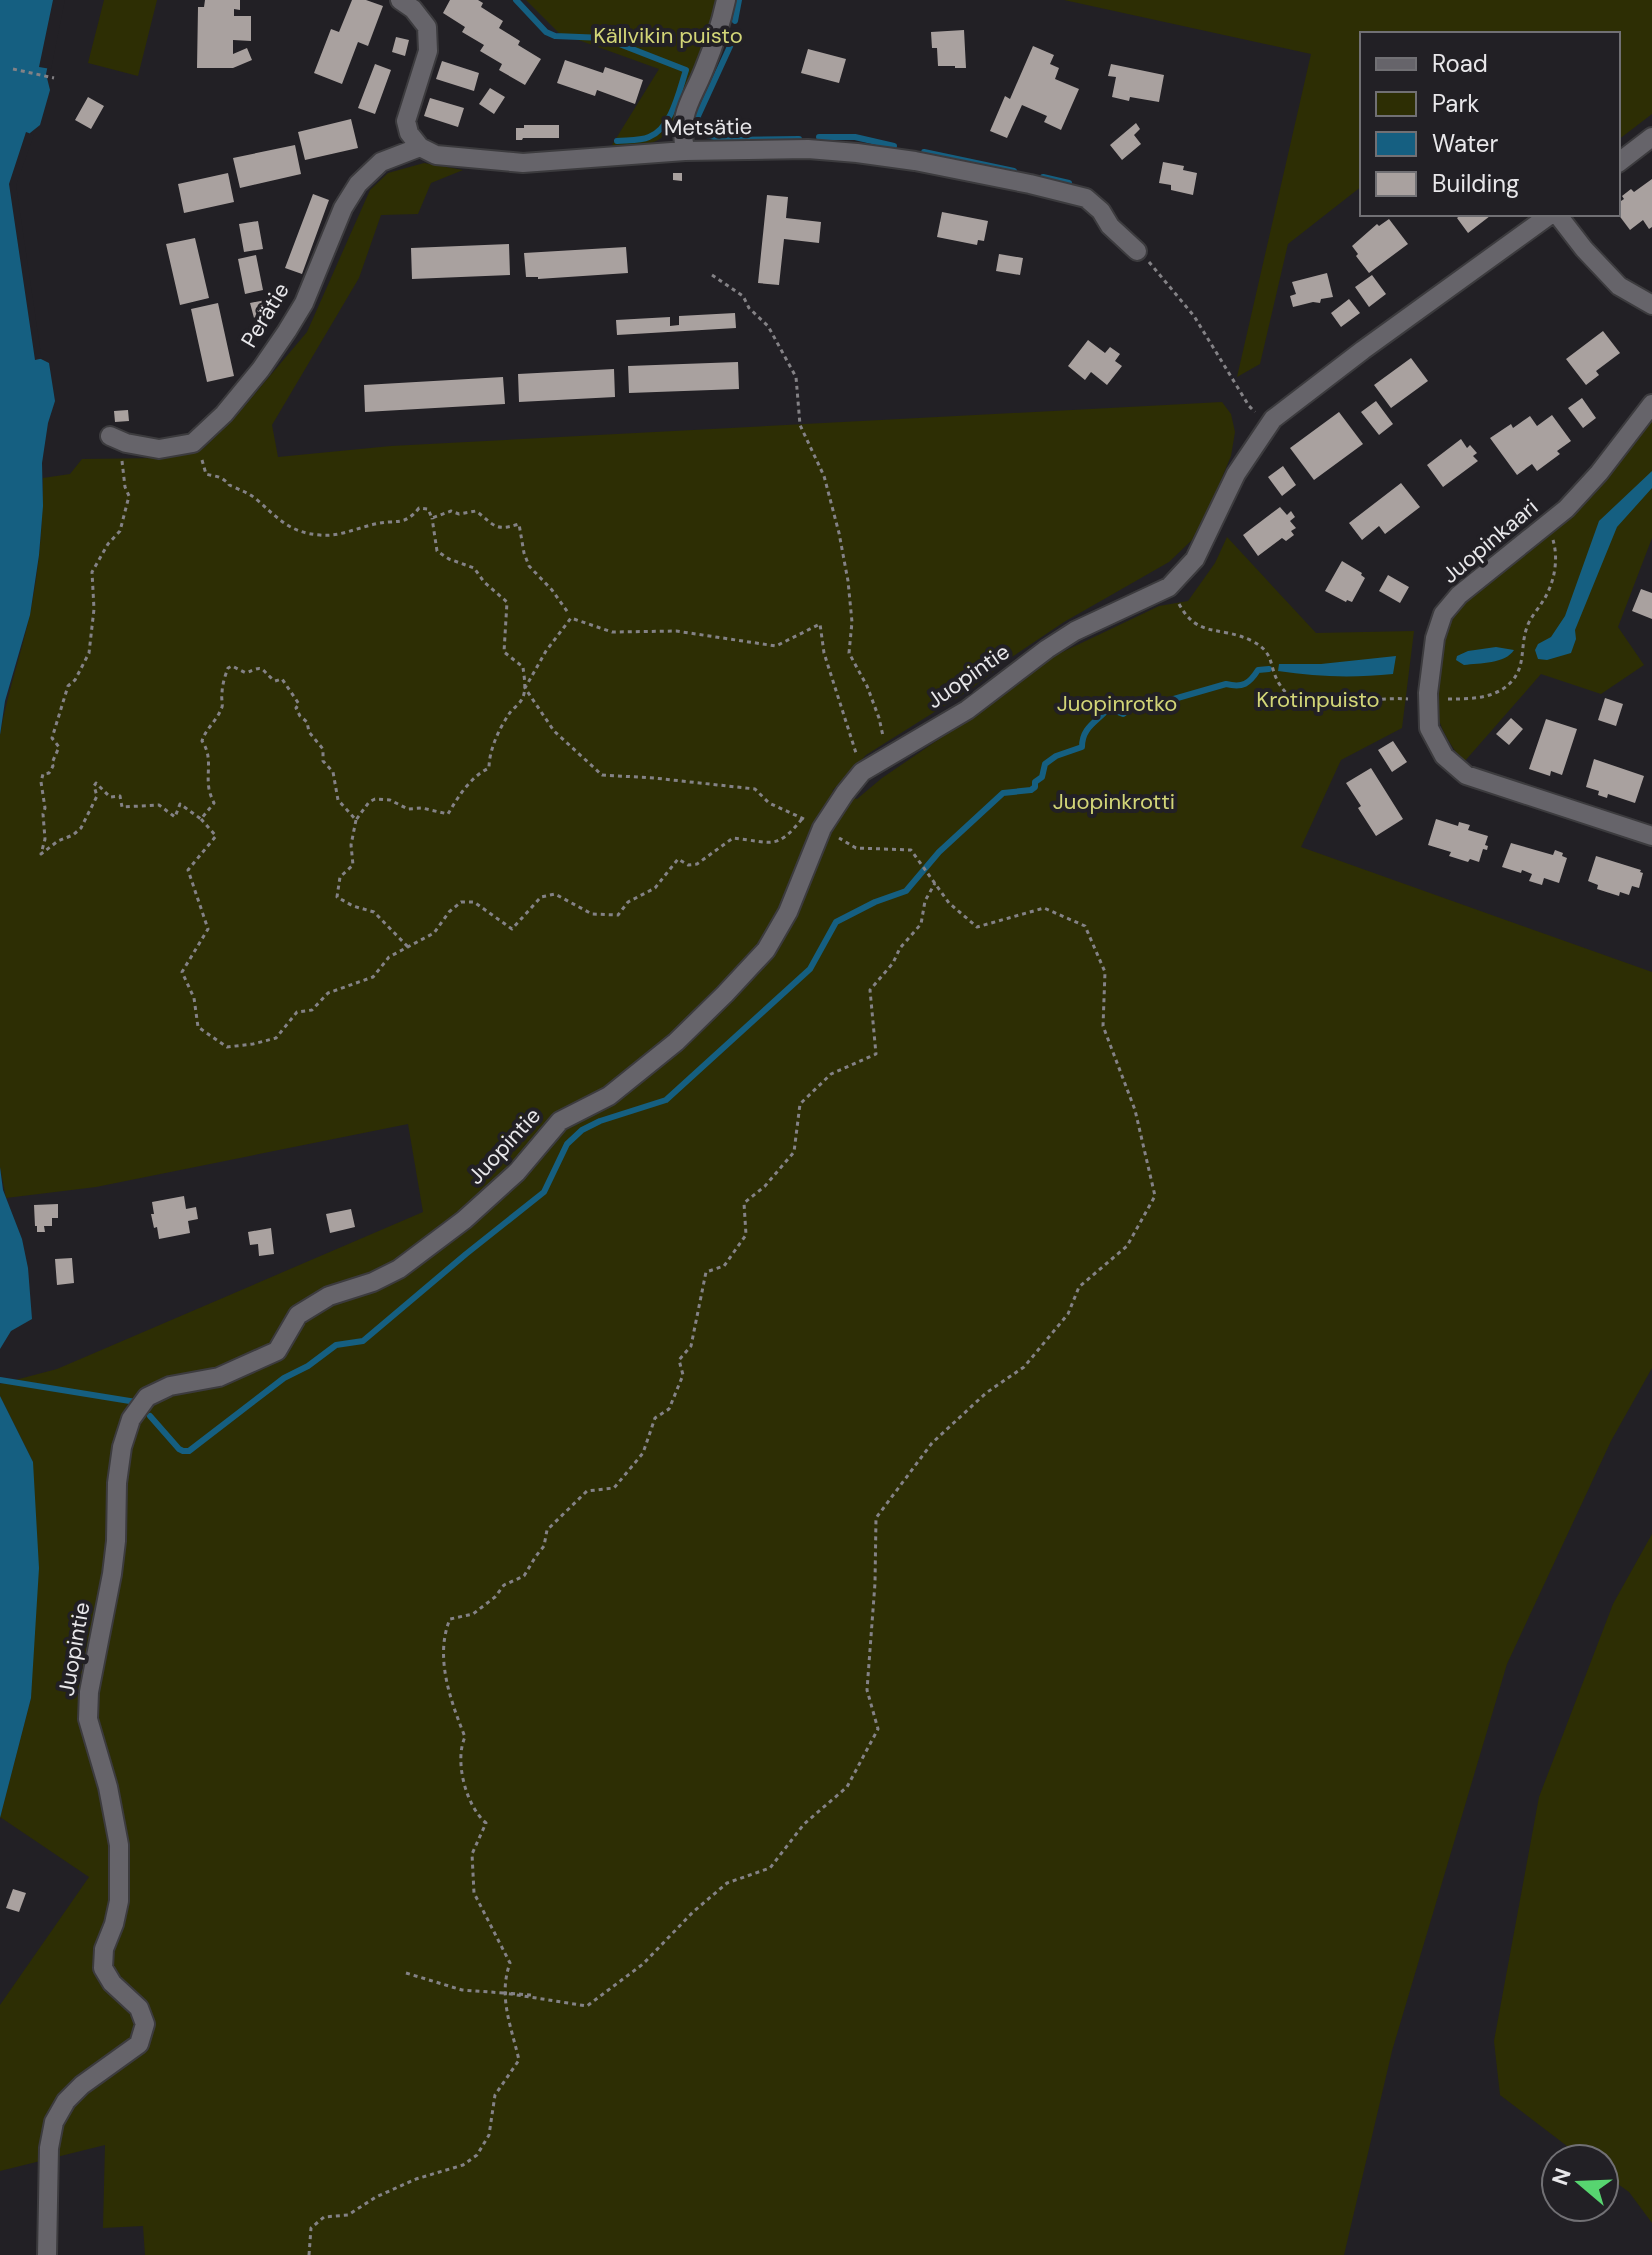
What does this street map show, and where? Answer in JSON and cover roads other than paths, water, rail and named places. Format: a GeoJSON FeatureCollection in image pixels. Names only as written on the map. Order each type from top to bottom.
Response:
{"type":"FeatureCollection","features":[{"type":"Feature","properties":{"kind":"street"},"geometry":{"type":"LineString","coordinates":[[400,0],[413,9],[427,27],[428,51],[406,121],[409,133],[420,147]]}},
{"type":"Feature","properties":{"kind":"street"},"geometry":{"type":"LineString","coordinates":[[685,151],[681,129],[688,102],[704,70],[726,0]]}},
{"type":"Feature","properties":{"kind":"street"},"geometry":{"type":"LineString","coordinates":[[1620,161],[1652,137]]}},
{"type":"Feature","properties":{"kind":"street","name":"Metsätie"},"geometry":{"type":"LineString","coordinates":[[420,147],[436,155],[523,163],[685,151],[808,149],[915,161],[1086,198],[1137,251]]}},
{"type":"Feature","properties":{"kind":"street","name":"Perätie"},"geometry":{"type":"LineString","coordinates":[[110,436],[126,443],[159,449],[193,443],[224,414],[287,331],[304,303],[343,208],[358,184],[381,162],[420,147]]}},
{"type":"Feature","properties":{"kind":"street","name":"Juopintie"},"geometry":{"type":"LineString","coordinates":[[47,2255],[49,2148],[54,2122],[66,2101],[82,2085],[139,2044],[145,2024],[139,2008],[112,1983],[103,1968],[104,1949],[119,1901],[119,1845],[108,1787],[88,1719],[89,1692],[112,1574],[122,1447],[131,1419],[147,1397],[170,1386],[219,1377],[277,1351],[298,1315],[329,1296],[373,1282],[399,1269],[464,1220],[517,1172],[560,1121],[609,1096],[676,1042],[766,950],[788,912],[822,828],[862,772],[967,710],[1075,631],[1169,587],[1195,559],[1236,474],[1269,425],[1291,404],[1363,350],[1551,216]]}},
{"type":"Feature","properties":{"kind":"street","name":"Juopintie"},"geometry":{"type":"LineString","coordinates":[[1556,216],[1619,286],[1652,305]]}},
{"type":"Feature","properties":{"kind":"street","name":"Juopinkaari"},"geometry":{"type":"LineString","coordinates":[[1652,404],[1599,473],[1566,509],[1459,595],[1443,614],[1435,638],[1428,699],[1429,728],[1444,756],[1466,775],[1652,836]]}},
{"type":"Feature","properties":{"kind":"water"},"geometry":{"type":"Polygon","coordinates":[[[0,0],[62,0],[46,74],[50,90],[40,125],[30,133],[12,184],[37,357],[49,363],[55,401],[42,463],[43,506],[30,615],[5,701],[0,735],[0,0]]]}},
{"type":"Feature","properties":{"kind":"water"},"geometry":{"type":"Polygon","coordinates":[[[1652,471],[1652,488],[1617,527],[1575,630],[1576,639],[1571,653],[1547,660],[1538,659],[1535,650],[1538,644],[1551,637],[1565,616],[1599,521],[1652,471]]]}},
{"type":"Feature","properties":{"kind":"water"},"geometry":{"type":"Polygon","coordinates":[[[1496,647],[1514,650],[1505,658],[1492,662],[1464,665],[1456,660],[1457,656],[1468,651],[1496,647]]]}},
{"type":"Feature","properties":{"kind":"water"},"geometry":{"type":"Polygon","coordinates":[[[1396,656],[1393,674],[1335,676],[1278,671],[1279,664],[1321,664],[1396,656]]]}},
{"type":"Feature","properties":{"kind":"water"},"geometry":{"type":"Polygon","coordinates":[[[0,1167],[3,1190],[22,1239],[32,1319],[11,1331],[0,1349],[0,1167]]]}},
{"type":"Feature","properties":{"kind":"water"},"geometry":{"type":"Polygon","coordinates":[[[0,1396],[33,1462],[39,1568],[31,1698],[0,1818],[0,1396]]]}},
{"type":"Feature","properties":{"kind":"waterway"},"geometry":{"type":"LineString","coordinates":[[516,0],[546,32],[555,36],[604,38],[686,70],[674,108],[664,126],[645,138],[617,141]]}},
{"type":"Feature","properties":{"kind":"waterway"},"geometry":{"type":"LineString","coordinates":[[735,21],[739,0]]}},
{"type":"Feature","properties":{"kind":"waterway"},"geometry":{"type":"LineString","coordinates":[[732,42],[698,116],[699,133],[726,140],[799,139]]}},
{"type":"Feature","properties":{"kind":"waterway"},"geometry":{"type":"LineString","coordinates":[[819,137],[855,137],[894,146]]}},
{"type":"Feature","properties":{"kind":"waterway"},"geometry":{"type":"LineString","coordinates":[[924,152],[1014,171]]}},
{"type":"Feature","properties":{"kind":"waterway"},"geometry":{"type":"LineString","coordinates":[[1043,177],[1069,183]]}},
{"type":"Feature","properties":{"kind":"waterway"},"geometry":{"type":"LineString","coordinates":[[150,1416],[179,1449],[189,1451],[284,1378],[308,1366],[336,1345],[363,1341],[544,1192],[567,1144],[582,1130],[600,1121],[666,1100],[810,969],[836,922],[875,902],[906,891],[939,852],[1003,793],[1031,790],[1042,777],[1045,764],[1056,756],[1082,747],[1087,730],[1107,710],[1123,714],[1130,709],[1226,684],[1241,685],[1258,670],[1269,669]]}},
{"type":"Feature","properties":{"kind":"waterway"},"geometry":{"type":"LineString","coordinates":[[0,1380],[136,1402]]}},
{"type":"Feature","properties":{"kind":"park label","name":"Källvikin puisto"},"geometry":{"type":"Point","coordinates":[668,35]}},
{"type":"Feature","properties":{"kind":"park label","name":"Krotinpuisto"},"geometry":{"type":"Point","coordinates":[1318,699]}},
{"type":"Feature","properties":{"kind":"park label","name":"Juopinrotko"},"geometry":{"type":"Point","coordinates":[1117,703]}},
{"type":"Feature","properties":{"kind":"park label","name":"Juopinkrotti"},"geometry":{"type":"Point","coordinates":[1114,801]}}]}
